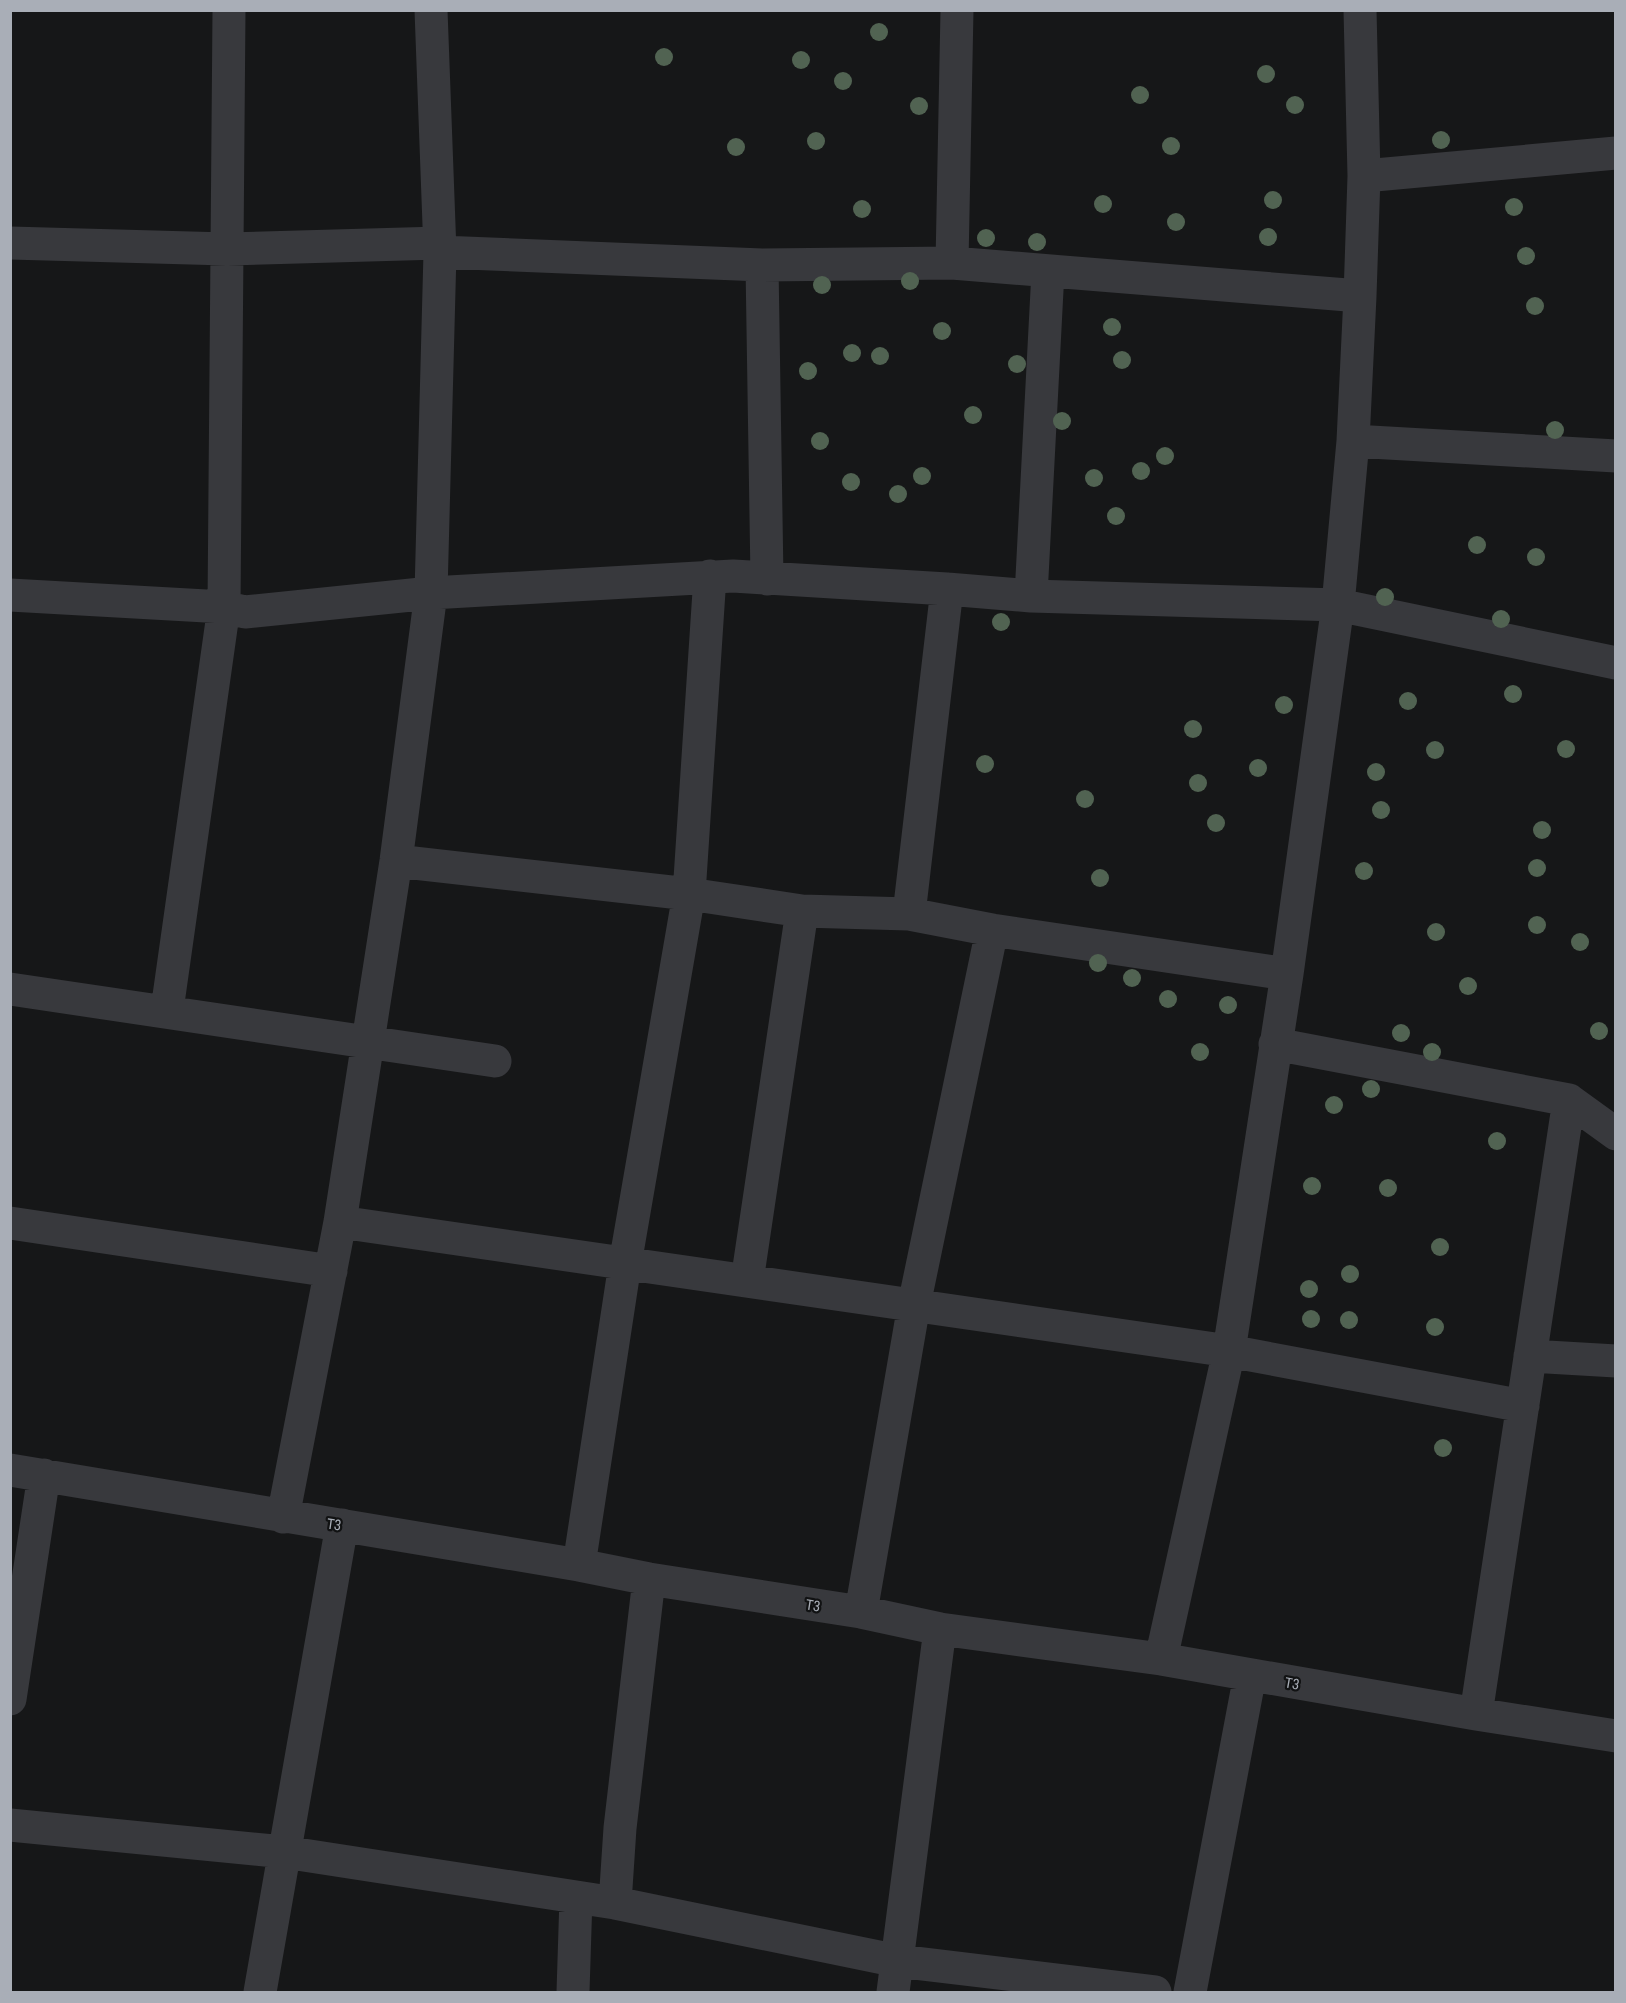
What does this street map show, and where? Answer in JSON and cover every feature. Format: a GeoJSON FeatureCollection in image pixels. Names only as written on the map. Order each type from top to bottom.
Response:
{"type":"FeatureCollection","features":[{"type":"Feature","properties":{"kind":"street"},"geometry":{"type":"LineString","coordinates":[[166,1010],[224,607],[229,10]]}},
{"type":"Feature","properties":{"kind":"street"},"geometry":{"type":"LineString","coordinates":[[284,1516],[340,1222],[366,1041],[396,861],[431,593],[440,247],[431,10]]}},
{"type":"Feature","properties":{"kind":"street"},"geometry":{"type":"LineString","coordinates":[[952,263],[957,10]]}},
{"type":"Feature","properties":{"kind":"street"},"geometry":{"type":"LineString","coordinates":[[1161,1659],[1229,1351],[1287,974],[1338,605],[1353,441],[1360,296],[1364,176],[1360,10]]}},
{"type":"Feature","properties":{"kind":"street"},"geometry":{"type":"LineString","coordinates":[[1364,176],[1616,153]]}},
{"type":"Feature","properties":{"kind":"street"},"geometry":{"type":"LineString","coordinates":[[10,243],[226,249],[440,247],[762,265],[952,263],[1360,296]]}},
{"type":"Feature","properties":{"kind":"street"},"geometry":{"type":"LineString","coordinates":[[762,265],[767,579]]}},
{"type":"Feature","properties":{"kind":"street"},"geometry":{"type":"LineString","coordinates":[[1031,596],[1048,271]]}},
{"type":"Feature","properties":{"kind":"street"},"geometry":{"type":"LineString","coordinates":[[1353,441],[1616,456]]}},
{"type":"Feature","properties":{"kind":"street"},"geometry":{"type":"LineString","coordinates":[[579,1565],[625,1264],[689,894],[710,576]]}},
{"type":"Feature","properties":{"kind":"street"},"geometry":{"type":"LineString","coordinates":[[10,595],[224,607],[245,612],[431,593],[710,576],[1031,596],[1338,605],[1616,663]]}},
{"type":"Feature","properties":{"kind":"street"},"geometry":{"type":"LineString","coordinates":[[909,914],[947,589]]}},
{"type":"Feature","properties":{"kind":"street"},"geometry":{"type":"LineString","coordinates":[[396,861],[689,894],[802,911],[909,914],[992,930],[1287,974]]}},
{"type":"Feature","properties":{"kind":"street"},"geometry":{"type":"LineString","coordinates":[[747,1281],[802,911]]}},
{"type":"Feature","properties":{"kind":"street"},"geometry":{"type":"LineString","coordinates":[[861,1612],[914,1305],[992,930]]}},
{"type":"Feature","properties":{"kind":"street"},"geometry":{"type":"LineString","coordinates":[[10,989],[166,1010],[495,1061]]}},
{"type":"Feature","properties":{"kind":"street"},"geometry":{"type":"LineString","coordinates":[[1275,1044],[1569,1100],[1616,1134]]}},
{"type":"Feature","properties":{"kind":"street"},"geometry":{"type":"LineString","coordinates":[[1476,1714],[1569,1100]]}},
{"type":"Feature","properties":{"kind":"street"},"geometry":{"type":"LineString","coordinates":[[340,1222],[1229,1351],[1523,1406]]}},
{"type":"Feature","properties":{"kind":"street"},"geometry":{"type":"LineString","coordinates":[[10,1223],[331,1271]]}},
{"type":"Feature","properties":{"kind":"street"},"geometry":{"type":"LineString","coordinates":[[1530,1356],[1616,1361]]}},
{"type":"Feature","properties":{"kind":"street","name":"T3"},"geometry":{"type":"LineString","coordinates":[[10,1470],[579,1565],[649,1579],[861,1612],[940,1629],[1161,1659],[1616,1736]]}},
{"type":"Feature","properties":{"kind":"street"},"geometry":{"type":"LineString","coordinates":[[10,1699],[44,1475]]}},
{"type":"Feature","properties":{"kind":"street"},"geometry":{"type":"LineString","coordinates":[[260,1992],[342,1525]]}},
{"type":"Feature","properties":{"kind":"street"},"geometry":{"type":"LineString","coordinates":[[615,1903],[620,1828],[649,1579]]}},
{"type":"Feature","properties":{"kind":"street"},"geometry":{"type":"LineString","coordinates":[[893,1992],[940,1629]]}},
{"type":"Feature","properties":{"kind":"street"},"geometry":{"type":"LineString","coordinates":[[1190,1992],[1250,1675]]}},
{"type":"Feature","properties":{"kind":"street"},"geometry":{"type":"LineString","coordinates":[[10,1825],[284,1852],[576,1896],[898,1960],[1155,1992]]}},
{"type":"Feature","properties":{"kind":"street"},"geometry":{"type":"LineString","coordinates":[[573,1992],[576,1896]]}}]}
